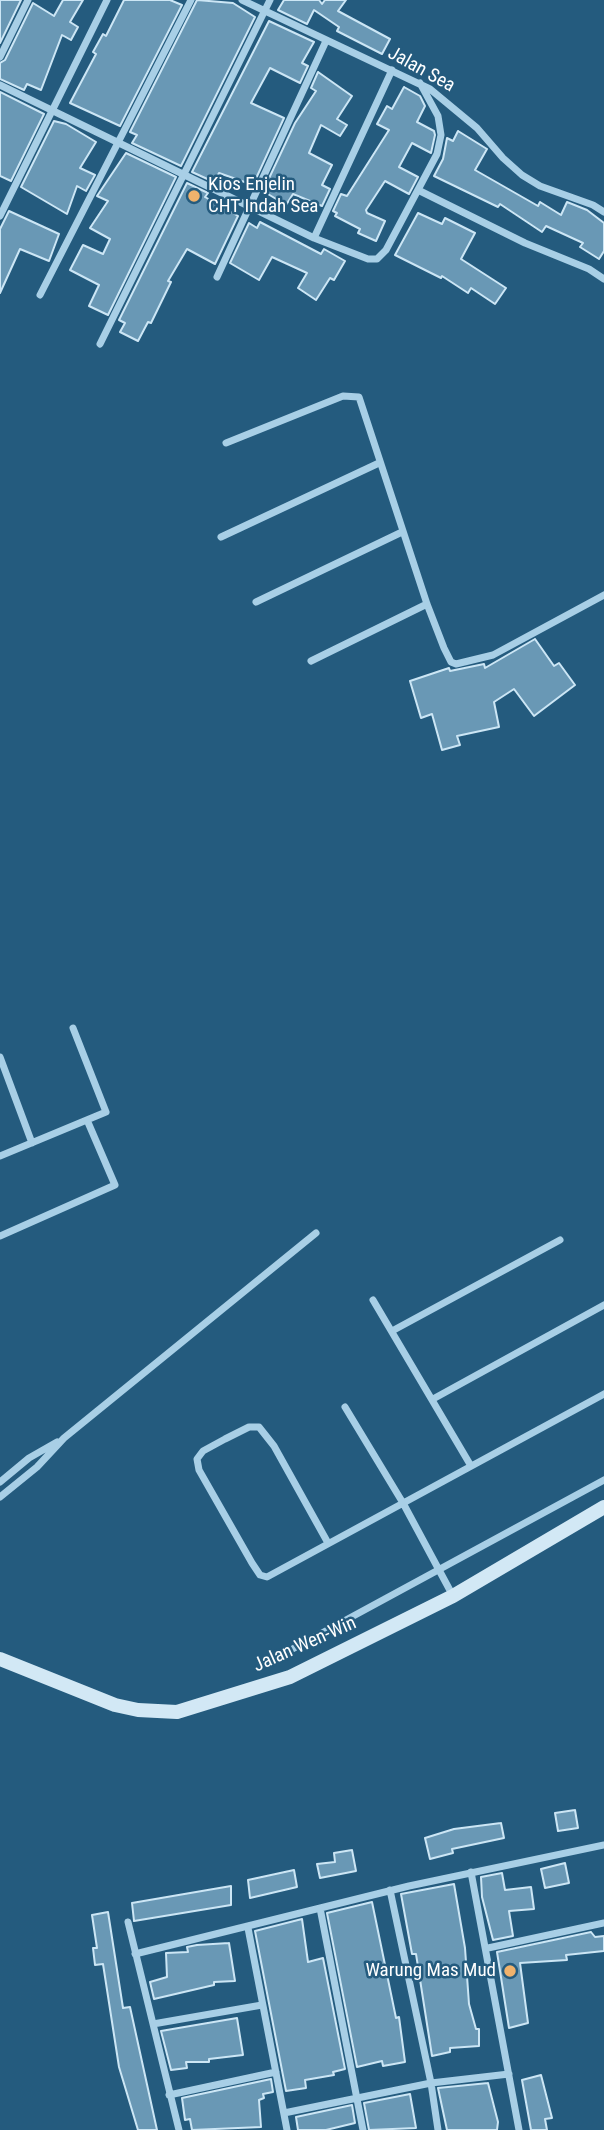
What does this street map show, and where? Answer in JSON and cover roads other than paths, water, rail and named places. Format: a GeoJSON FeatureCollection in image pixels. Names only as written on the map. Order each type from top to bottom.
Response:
{"type":"FeatureCollection","features":[{"type":"Feature","properties":{"kind":"street"},"geometry":{"type":"LineString","coordinates":[[0,57],[28,0]]}},
{"type":"Feature","properties":{"kind":"street"},"geometry":{"type":"LineString","coordinates":[[0,216],[107,0]]}},
{"type":"Feature","properties":{"kind":"street"},"geometry":{"type":"LineString","coordinates":[[40,295],[191,0]]}},
{"type":"Feature","properties":{"kind":"street","name":"Jalan Sea"},"geometry":{"type":"LineString","coordinates":[[242,0],[420,83],[443,97],[522,175],[540,186],[593,205],[604,212]]}},
{"type":"Feature","properties":{"kind":"street"},"geometry":{"type":"LineString","coordinates":[[100,344],[270,0]]}},
{"type":"Feature","properties":{"kind":"street"},"geometry":{"type":"LineString","coordinates":[[217,277],[326,41]]}},
{"type":"Feature","properties":{"kind":"street"},"geometry":{"type":"LineString","coordinates":[[314,238],[392,70]]}},
{"type":"Feature","properties":{"kind":"street"},"geometry":{"type":"LineString","coordinates":[[0,85],[314,238],[368,259],[377,259],[386,250],[437,154],[441,135],[431,99],[420,83]]}},
{"type":"Feature","properties":{"kind":"street"},"geometry":{"type":"LineString","coordinates":[[418,190],[524,243],[589,269],[604,279]]}},
{"type":"Feature","properties":{"kind":"street"},"geometry":{"type":"LineString","coordinates":[[226,443],[350,396],[359,397],[402,532],[451,662],[464,665],[493,655],[604,595]]}},
{"type":"Feature","properties":{"kind":"street"},"geometry":{"type":"LineString","coordinates":[[220,537],[379,463]]}},
{"type":"Feature","properties":{"kind":"street"},"geometry":{"type":"LineString","coordinates":[[256,602],[402,532]]}},
{"type":"Feature","properties":{"kind":"street"},"geometry":{"type":"LineString","coordinates":[[311,661],[427,604]]}},
{"type":"Feature","properties":{"kind":"street"},"geometry":{"type":"LineString","coordinates":[[0,1156],[106,1112],[73,1028]]}},
{"type":"Feature","properties":{"kind":"street"},"geometry":{"type":"LineString","coordinates":[[0,1057],[32,1143]]}},
{"type":"Feature","properties":{"kind":"street"},"geometry":{"type":"LineString","coordinates":[[0,1236],[115,1185],[87,1120]]}},
{"type":"Feature","properties":{"kind":"street"},"geometry":{"type":"LineString","coordinates":[[0,1497],[37,1467],[64,1438],[316,1233]]}},
{"type":"Feature","properties":{"kind":"street"},"geometry":{"type":"LineString","coordinates":[[392,1331],[560,1240]]}},
{"type":"Feature","properties":{"kind":"street"},"geometry":{"type":"LineString","coordinates":[[373,1300],[471,1466]]}},
{"type":"Feature","properties":{"kind":"street"},"geometry":{"type":"LineString","coordinates":[[433,1399],[604,1305]]}},
{"type":"Feature","properties":{"kind":"street"},"geometry":{"type":"LineString","coordinates":[[328,1543],[274,1446],[259,1427],[249,1427],[225,1439],[203,1451],[197,1459],[199,1470],[260,1575],[267,1577],[604,1394]]}},
{"type":"Feature","properties":{"kind":"street"},"geometry":{"type":"LineString","coordinates":[[345,1407],[403,1503],[453,1596]]}},
{"type":"Feature","properties":{"kind":"street"},"geometry":{"type":"LineString","coordinates":[[0,1482],[29,1458],[64,1438]]}},
{"type":"Feature","properties":{"kind":"street"},"geometry":{"type":"LineString","coordinates":[[263,1665],[604,1480]]}},
{"type":"Feature","properties":{"kind":"street","name":"Jalan Wen-Win"},"geometry":{"type":"LineString","coordinates":[[0,1658],[115,1705],[138,1710],[177,1712],[290,1677],[453,1596],[604,1507]]}},
{"type":"Feature","properties":{"kind":"street"},"geometry":{"type":"LineString","coordinates":[[135,1954],[248,1928],[390,1890],[604,1845]]}},
{"type":"Feature","properties":{"kind":"street"},"geometry":{"type":"LineString","coordinates":[[471,1872],[488,1948],[519,2130]]}},
{"type":"Feature","properties":{"kind":"street"},"geometry":{"type":"LineString","coordinates":[[390,1890],[431,2083],[438,2130]]}},
{"type":"Feature","properties":{"kind":"street"},"geometry":{"type":"LineString","coordinates":[[320,1908],[363,2130]]}},
{"type":"Feature","properties":{"kind":"street"},"geometry":{"type":"LineString","coordinates":[[128,1922],[179,2130]]}},
{"type":"Feature","properties":{"kind":"street"},"geometry":{"type":"LineString","coordinates":[[488,1948],[604,1923]]}},
{"type":"Feature","properties":{"kind":"street"},"geometry":{"type":"LineString","coordinates":[[248,1928],[287,2130]]}},
{"type":"Feature","properties":{"kind":"street"},"geometry":{"type":"LineString","coordinates":[[153,2024],[262,2005]]}},
{"type":"Feature","properties":{"kind":"street"},"geometry":{"type":"LineString","coordinates":[[169,2095],[276,2072]]}},
{"type":"Feature","properties":{"kind":"street"},"geometry":{"type":"LineString","coordinates":[[284,2113],[431,2083],[509,2074]]}},
{"type":"Feature","properties":{"kind":"place","name":"Kios Enjelin CHT Indah Sea"},"geometry":{"type":"Point","coordinates":[194,196]}},
{"type":"Feature","properties":{"kind":"place","name":"Warung Mas Mud"},"geometry":{"type":"Point","coordinates":[510,1971]}}]}
